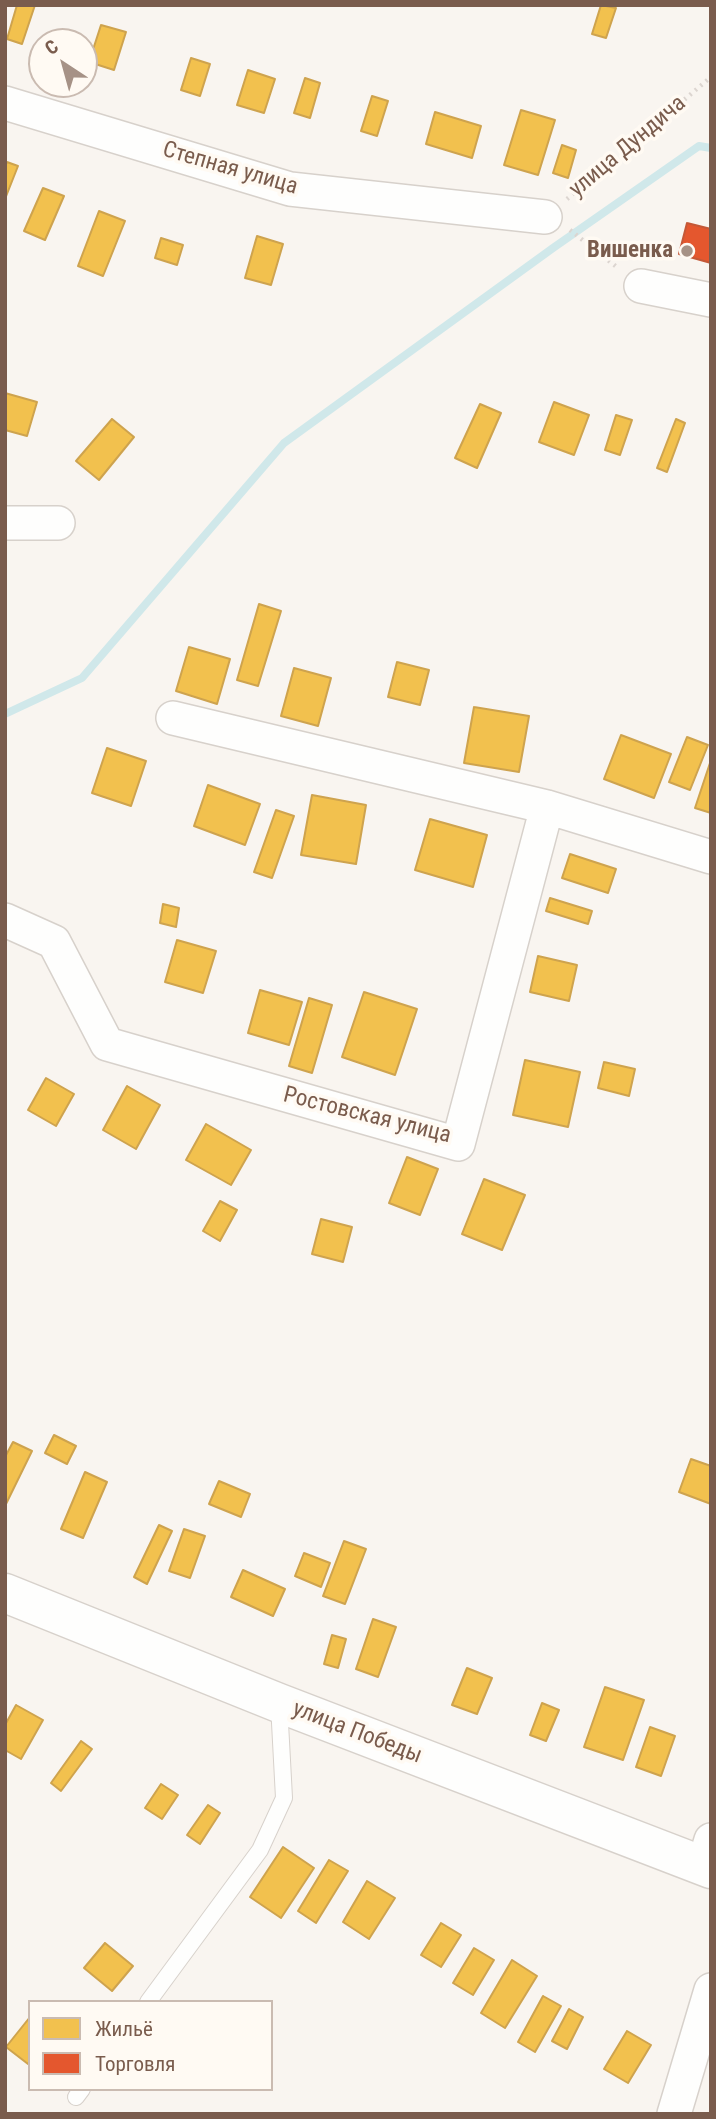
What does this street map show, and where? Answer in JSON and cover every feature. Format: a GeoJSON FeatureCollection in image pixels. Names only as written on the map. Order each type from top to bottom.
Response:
{"type":"FeatureCollection","features":[{"type":"Feature","properties":{"kind":"street","name":"Степная улица"},"geometry":{"type":"LineString","coordinates":[[5,103],[290,189],[554,221]]}},
{"type":"Feature","properties":{"kind":"street"},"geometry":{"type":"LineString","coordinates":[[641,286],[711,300]]}},
{"type":"Feature","properties":{"kind":"street"},"geometry":{"type":"LineString","coordinates":[[5,523],[58,523]]}},
{"type":"Feature","properties":{"kind":"street"},"geometry":{"type":"LineString","coordinates":[[173,718],[547,807],[711,857]]}},
{"type":"Feature","properties":{"kind":"street","name":"Ростовская улица"},"geometry":{"type":"LineString","coordinates":[[5,920],[54,942],[107,1044],[458,1144],[547,807]]}},
{"type":"Feature","properties":{"kind":"street","name":"улица Победы"},"geometry":{"type":"LineString","coordinates":[[5,1593],[279,1703],[708,1858]]}},
{"type":"Feature","properties":{"kind":"street"},"geometry":{"type":"LineString","coordinates":[[674,2114],[711,1990]]}},
{"type":"Feature","properties":{"kind":"lane"},"geometry":{"type":"LineString","coordinates":[[149,2000],[260,1850],[284,1798],[279,1703]]}},
{"type":"Feature","properties":{"kind":"path","name":"улица Дундича"},"geometry":{"type":"LineString","coordinates":[[554,221],[711,77]]}},
{"type":"Feature","properties":{"kind":"path"},"geometry":{"type":"LineString","coordinates":[[554,221],[589,244],[641,286]]}},
{"type":"Feature","properties":{"kind":"building: Жильё"},"geometry":{"type":"Polygon","coordinates":[[[17,5],[35,5],[22,44],[7,39],[17,5]]]}},
{"type":"Feature","properties":{"kind":"building: Жильё"},"geometry":{"type":"Polygon","coordinates":[[[601,5],[616,8],[606,38],[592,34],[601,5]]]}},
{"type":"Feature","properties":{"kind":"building: Жильё"},"geometry":{"type":"Polygon","coordinates":[[[101,25],[126,32],[114,70],[98,65],[98,34],[101,25]]]}},
{"type":"Feature","properties":{"kind":"building: Жильё"},"geometry":{"type":"Polygon","coordinates":[[[191,58],[210,64],[200,96],[181,90],[191,58]]]}},
{"type":"Feature","properties":{"kind":"building: Жильё"},"geometry":{"type":"Polygon","coordinates":[[[248,70],[275,79],[264,113],[237,105],[248,70]]]}},
{"type":"Feature","properties":{"kind":"building: Жильё"},"geometry":{"type":"Polygon","coordinates":[[[305,78],[320,83],[310,118],[294,113],[305,78]]]}},
{"type":"Feature","properties":{"kind":"building: Жильё"},"geometry":{"type":"Polygon","coordinates":[[[372,96],[388,101],[377,136],[361,131],[372,96]]]}},
{"type":"Feature","properties":{"kind":"building: Жильё"},"geometry":{"type":"Polygon","coordinates":[[[521,110],[555,120],[538,175],[504,165],[521,110]]]}},
{"type":"Feature","properties":{"kind":"building: Жильё"},"geometry":{"type":"Polygon","coordinates":[[[435,112],[481,126],[472,158],[426,144],[435,112]]]}},
{"type":"Feature","properties":{"kind":"building: Жильё"},"geometry":{"type":"Polygon","coordinates":[[[562,145],[576,150],[568,178],[553,173],[562,145]]]}},
{"type":"Feature","properties":{"kind":"building: Жильё"},"geometry":{"type":"Polygon","coordinates":[[[7,162],[18,166],[5,199],[5,167],[7,162]]]}},
{"type":"Feature","properties":{"kind":"building: Жильё"},"geometry":{"type":"Polygon","coordinates":[[[43,188],[64,196],[45,240],[24,231],[43,188]]]}},
{"type":"Feature","properties":{"kind":"building: Жильё"},"geometry":{"type":"Polygon","coordinates":[[[99,211],[125,221],[103,276],[78,266],[99,211]]]}},
{"type":"Feature","properties":{"kind":"building: Жильё"},"geometry":{"type":"Polygon","coordinates":[[[257,236],[283,244],[271,285],[245,278],[257,236]]]}},
{"type":"Feature","properties":{"kind":"building: Жильё"},"geometry":{"type":"Polygon","coordinates":[[[161,238],[183,245],[177,265],[155,258],[161,238]]]}},
{"type":"Feature","properties":{"kind":"building: Жильё"},"geometry":{"type":"Polygon","coordinates":[[[5,393],[37,402],[27,436],[5,430],[5,393]]]}},
{"type":"Feature","properties":{"kind":"building: Жильё"},"geometry":{"type":"Polygon","coordinates":[[[554,402],[589,415],[574,455],[539,442],[554,402]]]}},
{"type":"Feature","properties":{"kind":"building: Жильё"},"geometry":{"type":"Polygon","coordinates":[[[480,404],[501,413],[477,468],[455,458],[480,404]]]}},
{"type":"Feature","properties":{"kind":"building: Жильё"},"geometry":{"type":"Polygon","coordinates":[[[616,415],[632,420],[620,455],[605,450],[616,415]]]}},
{"type":"Feature","properties":{"kind":"building: Жильё"},"geometry":{"type":"Polygon","coordinates":[[[112,419],[134,437],[99,480],[76,461],[112,419]]]}},
{"type":"Feature","properties":{"kind":"building: Жильё"},"geometry":{"type":"Polygon","coordinates":[[[676,419],[685,423],[667,472],[657,468],[676,419]]]}},
{"type":"Feature","properties":{"kind":"building: Жильё"},"geometry":{"type":"Polygon","coordinates":[[[259,604],[281,611],[258,686],[237,680],[259,604]]]}},
{"type":"Feature","properties":{"kind":"building: Жильё"},"geometry":{"type":"Polygon","coordinates":[[[189,647],[230,659],[217,704],[176,691],[189,647]]]}},
{"type":"Feature","properties":{"kind":"building: Жильё"},"geometry":{"type":"Polygon","coordinates":[[[397,662],[429,670],[420,705],[388,697],[397,662]]]}},
{"type":"Feature","properties":{"kind":"building: Жильё"},"geometry":{"type":"Polygon","coordinates":[[[294,668],[331,678],[318,726],[281,716],[294,668]]]}},
{"type":"Feature","properties":{"kind":"building: Жильё"},"geometry":{"type":"Polygon","coordinates":[[[474,707],[529,716],[519,772],[464,763],[474,707]]]}},
{"type":"Feature","properties":{"kind":"building: Жильё"},"geometry":{"type":"Polygon","coordinates":[[[621,735],[671,754],[654,798],[604,779],[621,735]]]}},
{"type":"Feature","properties":{"kind":"building: Жильё"},"geometry":{"type":"Polygon","coordinates":[[[687,737],[708,745],[690,790],[669,782],[687,737]]]}},
{"type":"Feature","properties":{"kind":"building: Жильё"},"geometry":{"type":"Polygon","coordinates":[[[107,748],[146,761],[131,806],[92,793],[107,748]]]}},
{"type":"Feature","properties":{"kind":"building: Жильё"},"geometry":{"type":"Polygon","coordinates":[[[711,764],[711,813],[695,808],[711,764]]]}},
{"type":"Feature","properties":{"kind":"building: Жильё"},"geometry":{"type":"Polygon","coordinates":[[[208,785],[260,804],[245,845],[194,826],[208,785]]]}},
{"type":"Feature","properties":{"kind":"building: Жильё"},"geometry":{"type":"Polygon","coordinates":[[[312,795],[366,805],[356,864],[301,855],[312,795]]]}},
{"type":"Feature","properties":{"kind":"building: Жильё"},"geometry":{"type":"Polygon","coordinates":[[[276,810],[294,816],[272,878],[254,872],[276,810]]]}},
{"type":"Feature","properties":{"kind":"building: Жильё"},"geometry":{"type":"Polygon","coordinates":[[[430,819],[487,835],[473,887],[415,870],[430,819]]]}},
{"type":"Feature","properties":{"kind":"building: Жильё"},"geometry":{"type":"Polygon","coordinates":[[[570,854],[616,869],[608,893],[562,878],[570,854]]]}},
{"type":"Feature","properties":{"kind":"building: Жильё"},"geometry":{"type":"Polygon","coordinates":[[[550,898],[592,911],[588,924],[546,911],[550,898]]]}},
{"type":"Feature","properties":{"kind":"building: Жильё"},"geometry":{"type":"Polygon","coordinates":[[[163,904],[179,908],[176,927],[160,923],[163,904]]]}},
{"type":"Feature","properties":{"kind":"building: Жильё"},"geometry":{"type":"Polygon","coordinates":[[[177,940],[216,951],[203,993],[165,982],[177,940]]]}},
{"type":"Feature","properties":{"kind":"building: Жильё"},"geometry":{"type":"Polygon","coordinates":[[[538,956],[577,965],[569,1001],[530,992],[538,956]]]}},
{"type":"Feature","properties":{"kind":"building: Жильё"},"geometry":{"type":"Polygon","coordinates":[[[260,990],[302,1002],[289,1045],[248,1033],[260,990]]]}},
{"type":"Feature","properties":{"kind":"building: Жильё"},"geometry":{"type":"Polygon","coordinates":[[[364,992],[417,1009],[395,1075],[342,1057],[364,992]]]}},
{"type":"Feature","properties":{"kind":"building: Жильё"},"geometry":{"type":"Polygon","coordinates":[[[309,998],[332,1005],[312,1073],[289,1066],[309,998]]]}},
{"type":"Feature","properties":{"kind":"building: Жильё"},"geometry":{"type":"Polygon","coordinates":[[[525,1060],[580,1072],[568,1127],[513,1115],[525,1060]]]}},
{"type":"Feature","properties":{"kind":"building: Жильё"},"geometry":{"type":"Polygon","coordinates":[[[604,1062],[635,1069],[629,1096],[598,1088],[604,1062]]]}},
{"type":"Feature","properties":{"kind":"building: Жильё"},"geometry":{"type":"Polygon","coordinates":[[[46,1078],[74,1094],[56,1126],[28,1110],[46,1078]]]}},
{"type":"Feature","properties":{"kind":"building: Жильё"},"geometry":{"type":"Polygon","coordinates":[[[127,1086],[160,1105],[136,1149],[103,1130],[127,1086]]]}},
{"type":"Feature","properties":{"kind":"building: Жильё"},"geometry":{"type":"Polygon","coordinates":[[[206,1124],[251,1150],[231,1185],[186,1160],[206,1124]]]}},
{"type":"Feature","properties":{"kind":"building: Жильё"},"geometry":{"type":"Polygon","coordinates":[[[407,1157],[438,1169],[420,1215],[389,1203],[407,1157]]]}},
{"type":"Feature","properties":{"kind":"building: Жильё"},"geometry":{"type":"Polygon","coordinates":[[[484,1179],[525,1195],[502,1250],[462,1234],[484,1179]]]}},
{"type":"Feature","properties":{"kind":"building: Жильё"},"geometry":{"type":"Polygon","coordinates":[[[220,1201],[237,1210],[220,1241],[203,1231],[220,1201]]]}},
{"type":"Feature","properties":{"kind":"building: Жильё"},"geometry":{"type":"Polygon","coordinates":[[[321,1219],[352,1227],[343,1262],[312,1254],[321,1219]]]}},
{"type":"Feature","properties":{"kind":"building: Жильё"},"geometry":{"type":"Polygon","coordinates":[[[54,1435],[76,1446],[67,1464],[45,1453],[54,1435]]]}},
{"type":"Feature","properties":{"kind":"building: Жильё"},"geometry":{"type":"Polygon","coordinates":[[[13,1442],[32,1451],[6,1504],[5,1457],[13,1442]]]}},
{"type":"Feature","properties":{"kind":"building: Жильё"},"geometry":{"type":"Polygon","coordinates":[[[691,1459],[711,1466],[711,1504],[679,1492],[691,1459]]]}},
{"type":"Feature","properties":{"kind":"building: Жильё"},"geometry":{"type":"Polygon","coordinates":[[[85,1472],[107,1482],[83,1538],[61,1529],[85,1472]]]}},
{"type":"Feature","properties":{"kind":"building: Жильё"},"geometry":{"type":"Polygon","coordinates":[[[219,1481],[250,1494],[241,1517],[209,1504],[219,1481]]]}},
{"type":"Feature","properties":{"kind":"building: Жильё"},"geometry":{"type":"Polygon","coordinates":[[[159,1525],[172,1531],[147,1584],[134,1577],[159,1525]]]}},
{"type":"Feature","properties":{"kind":"building: Жильё"},"geometry":{"type":"Polygon","coordinates":[[[184,1529],[205,1536],[190,1578],[169,1571],[184,1529]]]}},
{"type":"Feature","properties":{"kind":"building: Жильё"},"geometry":{"type":"Polygon","coordinates":[[[344,1541],[366,1549],[345,1604],[323,1596],[344,1541]]]}},
{"type":"Feature","properties":{"kind":"building: Жильё"},"geometry":{"type":"Polygon","coordinates":[[[304,1553],[330,1563],[321,1587],[295,1576],[304,1553]]]}},
{"type":"Feature","properties":{"kind":"building: Жильё"},"geometry":{"type":"Polygon","coordinates":[[[243,1570],[285,1589],[273,1616],[231,1597],[243,1570]]]}},
{"type":"Feature","properties":{"kind":"building: Жильё"},"geometry":{"type":"Polygon","coordinates":[[[373,1619],[396,1627],[378,1677],[356,1669],[373,1619]]]}},
{"type":"Feature","properties":{"kind":"building: Жильё"},"geometry":{"type":"Polygon","coordinates":[[[332,1635],[346,1639],[338,1668],[324,1664],[332,1635]]]}},
{"type":"Feature","properties":{"kind":"building: Жильё"},"geometry":{"type":"Polygon","coordinates":[[[467,1668],[492,1678],[477,1714],[452,1705],[467,1668]]]}},
{"type":"Feature","properties":{"kind":"building: Жильё"},"geometry":{"type":"Polygon","coordinates":[[[605,1687],[644,1700],[623,1760],[584,1747],[605,1687]]]}},
{"type":"Feature","properties":{"kind":"building: Жильё"},"geometry":{"type":"Polygon","coordinates":[[[542,1703],[559,1710],[546,1741],[530,1735],[542,1703]]]}},
{"type":"Feature","properties":{"kind":"building: Жильё"},"geometry":{"type":"Polygon","coordinates":[[[16,1705],[43,1720],[21,1759],[5,1750],[5,1725],[16,1705]]]}},
{"type":"Feature","properties":{"kind":"building: Жильё"},"geometry":{"type":"Polygon","coordinates":[[[650,1727],[675,1736],[661,1776],[636,1767],[650,1727]]]}},
{"type":"Feature","properties":{"kind":"building: Жильё"},"geometry":{"type":"Polygon","coordinates":[[[81,1741],[92,1749],[61,1791],[51,1783],[81,1741]]]}},
{"type":"Feature","properties":{"kind":"building: Жильё"},"geometry":{"type":"Polygon","coordinates":[[[161,1784],[178,1795],[162,1819],[145,1808],[161,1784]]]}},
{"type":"Feature","properties":{"kind":"building: Жильё"},"geometry":{"type":"Polygon","coordinates":[[[208,1805],[220,1813],[200,1844],[187,1835],[208,1805]]]}},
{"type":"Feature","properties":{"kind":"building: Жильё"},"geometry":{"type":"Polygon","coordinates":[[[283,1847],[314,1868],[281,1918],[250,1897],[283,1847]]]}},
{"type":"Feature","properties":{"kind":"building: Жильё"},"geometry":{"type":"Polygon","coordinates":[[[329,1860],[348,1871],[316,1923],[298,1911],[329,1860]]]}},
{"type":"Feature","properties":{"kind":"building: Жильё"},"geometry":{"type":"Polygon","coordinates":[[[367,1881],[395,1898],[369,1939],[343,1922],[367,1881]]]}},
{"type":"Feature","properties":{"kind":"building: Жильё"},"geometry":{"type":"Polygon","coordinates":[[[441,1923],[461,1935],[441,1967],[421,1955],[441,1923]]]}},
{"type":"Feature","properties":{"kind":"building: Жильё"},"geometry":{"type":"Polygon","coordinates":[[[105,1943],[133,1966],[112,1991],[84,1968],[105,1943]]]}},
{"type":"Feature","properties":{"kind":"building: Жильё"},"geometry":{"type":"Polygon","coordinates":[[[474,1948],[494,1960],[473,1995],[453,1983],[474,1948]]]}},
{"type":"Feature","properties":{"kind":"building: Жильё"},"geometry":{"type":"Polygon","coordinates":[[[512,1960],[537,1976],[505,2028],[481,2013],[512,1960]]]}},
{"type":"Feature","properties":{"kind":"building: Жильё"},"geometry":{"type":"Polygon","coordinates":[[[543,1996],[561,2006],[535,2052],[518,2042],[543,1996]]]}},
{"type":"Feature","properties":{"kind":"building: Жильё"},"geometry":{"type":"Polygon","coordinates":[[[569,2009],[583,2017],[567,2049],[552,2041],[569,2009]]]}},
{"type":"Feature","properties":{"kind":"building: Жильё"},"geometry":{"type":"Polygon","coordinates":[[[28,2020],[28,2064],[6,2047],[28,2020]]]}},
{"type":"Feature","properties":{"kind":"building: Жильё"},"geometry":{"type":"Polygon","coordinates":[[[627,2031],[651,2045],[628,2083],[604,2069],[627,2031]]]}},
{"type":"Feature","properties":{"kind":"building: Торговля"},"geometry":{"type":"Polygon","coordinates":[[[687,223],[711,229],[711,263],[679,254],[687,223]]]}},
{"type":"Feature","properties":{"kind":"waterway"},"geometry":{"type":"LineString","coordinates":[[5,714],[82,678],[284,443],[699,146],[711,148]]}},
{"type":"Feature","properties":{"kind":"place","name":"Вишенка"},"geometry":{"type":"Point","coordinates":[687,251]}}]}
